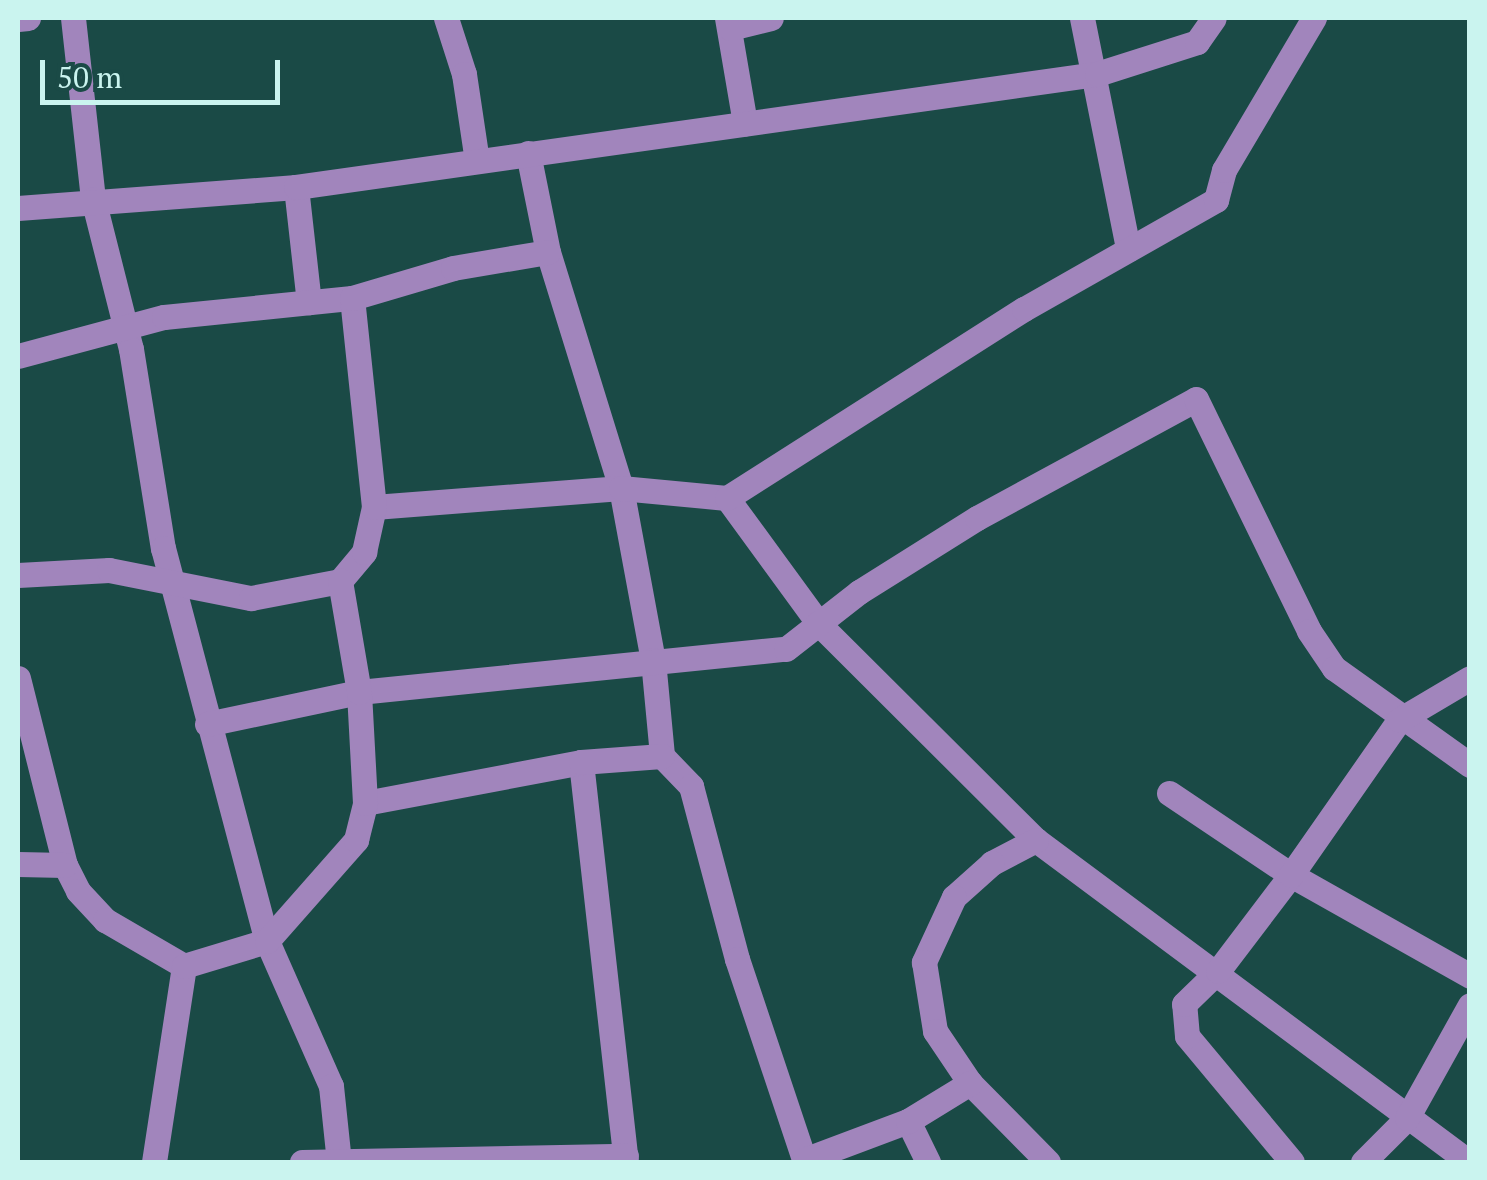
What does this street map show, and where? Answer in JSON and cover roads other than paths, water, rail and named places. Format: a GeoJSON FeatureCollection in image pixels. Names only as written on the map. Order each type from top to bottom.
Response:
{"type":"FeatureCollection","features":[{"type":"Feature","properties":{"kind":"street"},"geometry":{"type":"LineString","coordinates":[[18,18],[28,18]]}},
{"type":"Feature","properties":{"kind":"street"},"geometry":{"type":"LineString","coordinates":[[73,18],[93,199],[124,326],[174,585],[207,724],[267,941],[331,1086],[338,1161]]}},
{"type":"Feature","properties":{"kind":"street"},"geometry":{"type":"LineString","coordinates":[[446,18],[464,74],[478,162]]}},
{"type":"Feature","properties":{"kind":"street"},"geometry":{"type":"LineString","coordinates":[[745,123],[729,23],[771,18]]}},
{"type":"Feature","properties":{"kind":"street"},"geometry":{"type":"LineString","coordinates":[[1082,18],[1097,74],[1128,248]]}},
{"type":"Feature","properties":{"kind":"street"},"geometry":{"type":"LineString","coordinates":[[18,208],[93,199],[296,187],[1097,74],[1197,42],[1214,18]]}},
{"type":"Feature","properties":{"kind":"street"},"geometry":{"type":"LineString","coordinates":[[374,508],[621,488],[727,498],[1128,248],[1216,200],[1224,170],[1314,18]]}},
{"type":"Feature","properties":{"kind":"street"},"geometry":{"type":"LineString","coordinates":[[528,153],[548,252],[621,488],[653,660],[662,756],[691,786],[737,959],[805,1161],[908,1122],[970,1083]]}},
{"type":"Feature","properties":{"kind":"street"},"geometry":{"type":"LineString","coordinates":[[296,187],[309,302]]}},
{"type":"Feature","properties":{"kind":"street"},"geometry":{"type":"LineString","coordinates":[[18,356],[124,326],[352,298],[452,268],[548,252]]}},
{"type":"Feature","properties":{"kind":"street"},"geometry":{"type":"LineString","coordinates":[[18,575],[109,570],[251,598],[340,582],[364,552],[374,508],[352,298]]}},
{"type":"Feature","properties":{"kind":"street"},"geometry":{"type":"LineString","coordinates":[[207,724],[359,692],[786,648],[977,518],[1196,399],[1309,631],[1334,668],[1398,720],[1470,766]]}},
{"type":"Feature","properties":{"kind":"street"},"geometry":{"type":"LineString","coordinates":[[727,498],[818,623],[1036,840],[1218,971],[1469,1162]]}},
{"type":"Feature","properties":{"kind":"street"},"geometry":{"type":"LineString","coordinates":[[18,678],[25,722],[65,865],[104,920],[184,966],[267,941],[344,862],[366,803],[359,692],[340,582]]}},
{"type":"Feature","properties":{"kind":"street"},"geometry":{"type":"LineString","coordinates":[[1292,1162],[1181,1022],[1184,1004],[1218,971],[1291,875],[1398,720],[1470,678]]}},
{"type":"Feature","properties":{"kind":"street"},"geometry":{"type":"LineString","coordinates":[[366,803],[582,762],[662,756]]}},
{"type":"Feature","properties":{"kind":"street"},"geometry":{"type":"LineString","coordinates":[[302,1162],[626,1159],[582,762]]}},
{"type":"Feature","properties":{"kind":"street"},"geometry":{"type":"LineString","coordinates":[[1169,793],[1291,875],[1470,976]]}},
{"type":"Feature","properties":{"kind":"street"},"geometry":{"type":"LineString","coordinates":[[1036,840],[992,862],[954,898],[924,962],[935,1030],[970,1083],[1048,1162]]}},
{"type":"Feature","properties":{"kind":"street"},"geometry":{"type":"LineString","coordinates":[[18,864],[65,865]]}},
{"type":"Feature","properties":{"kind":"street"},"geometry":{"type":"LineString","coordinates":[[154,1162],[184,966]]}},
{"type":"Feature","properties":{"kind":"street"},"geometry":{"type":"LineString","coordinates":[[1362,1162],[1407,1118],[1470,1006]]}},
{"type":"Feature","properties":{"kind":"street"},"geometry":{"type":"LineString","coordinates":[[908,1122],[928,1162]]}}]}
